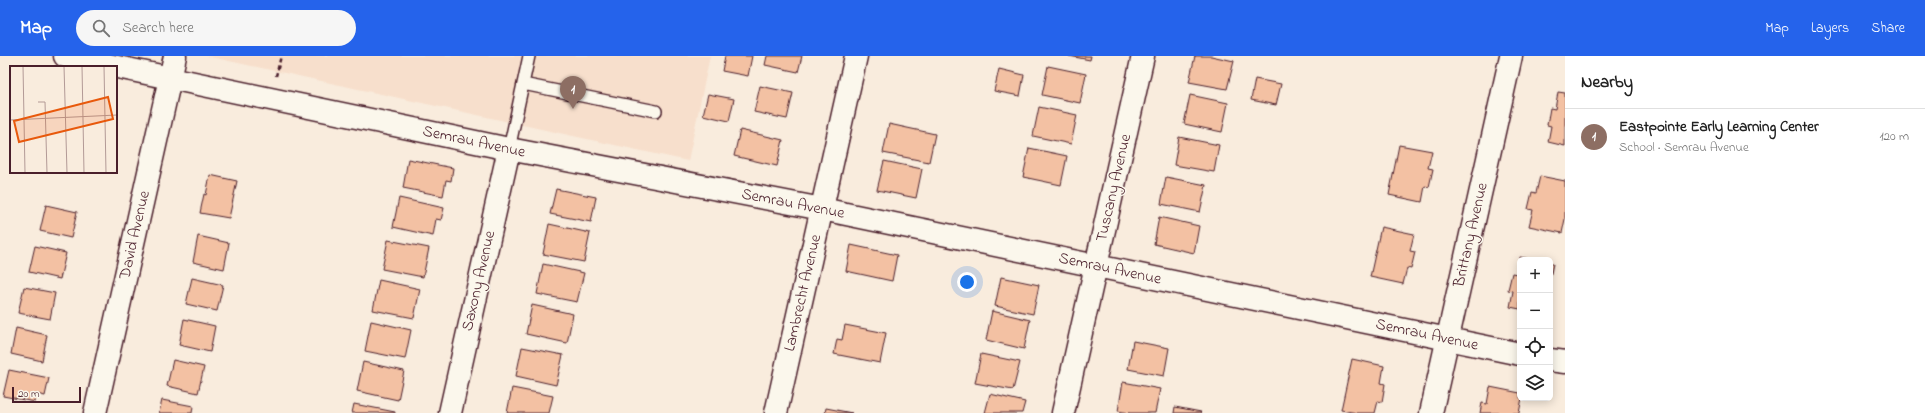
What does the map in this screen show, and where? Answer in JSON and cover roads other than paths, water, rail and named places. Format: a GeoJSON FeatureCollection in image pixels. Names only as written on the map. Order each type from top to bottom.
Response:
{"type":"FeatureCollection","features":[{"type":"Feature","properties":{"kind":"street","name":"Semrau Avenue"},"geometry":{"type":"LineString","coordinates":[[64,56],[112,66]]}},
{"type":"Feature","properties":{"kind":"street","name":"David Avenue"},"geometry":{"type":"LineString","coordinates":[[94,413],[175,56]]}},
{"type":"Feature","properties":{"kind":"street","name":"Lambrecht Avenue"},"geometry":{"type":"LineString","coordinates":[[776,413],[856,56]]}},
{"type":"Feature","properties":{"kind":"street","name":"Tuscany Avenue"},"geometry":{"type":"LineString","coordinates":[[1063,413],[1143,56]]}},
{"type":"Feature","properties":{"kind":"street","name":"Brittany Avenue"},"geometry":{"type":"LineString","coordinates":[[1431,413],[1511,56]]}},
{"type":"Feature","properties":{"kind":"street","name":"Semrau Avenue"},"geometry":{"type":"LineString","coordinates":[[117,67],[509,149],[822,209],[1517,353]]}},
{"type":"Feature","properties":{"kind":"street","name":"Saxony Avenue"},"geometry":{"type":"LineString","coordinates":[[450,413],[509,149]]}},
{"type":"Feature","properties":{"kind":"street"},"geometry":{"type":"LineString","coordinates":[[1553,360],[1565,362]]}},
{"type":"Feature","properties":{"kind":"lane"},"geometry":{"type":"LineString","coordinates":[[509,149],[529,56]]}},
{"type":"Feature","properties":{"kind":"lane"},"geometry":{"type":"LineString","coordinates":[[523,84],[656,111]]}},
{"type":"Feature","properties":{"kind":"place","name":"Eastpointe Early Learning Center"},"geometry":{"type":"Point","coordinates":[573,109]}}]}
